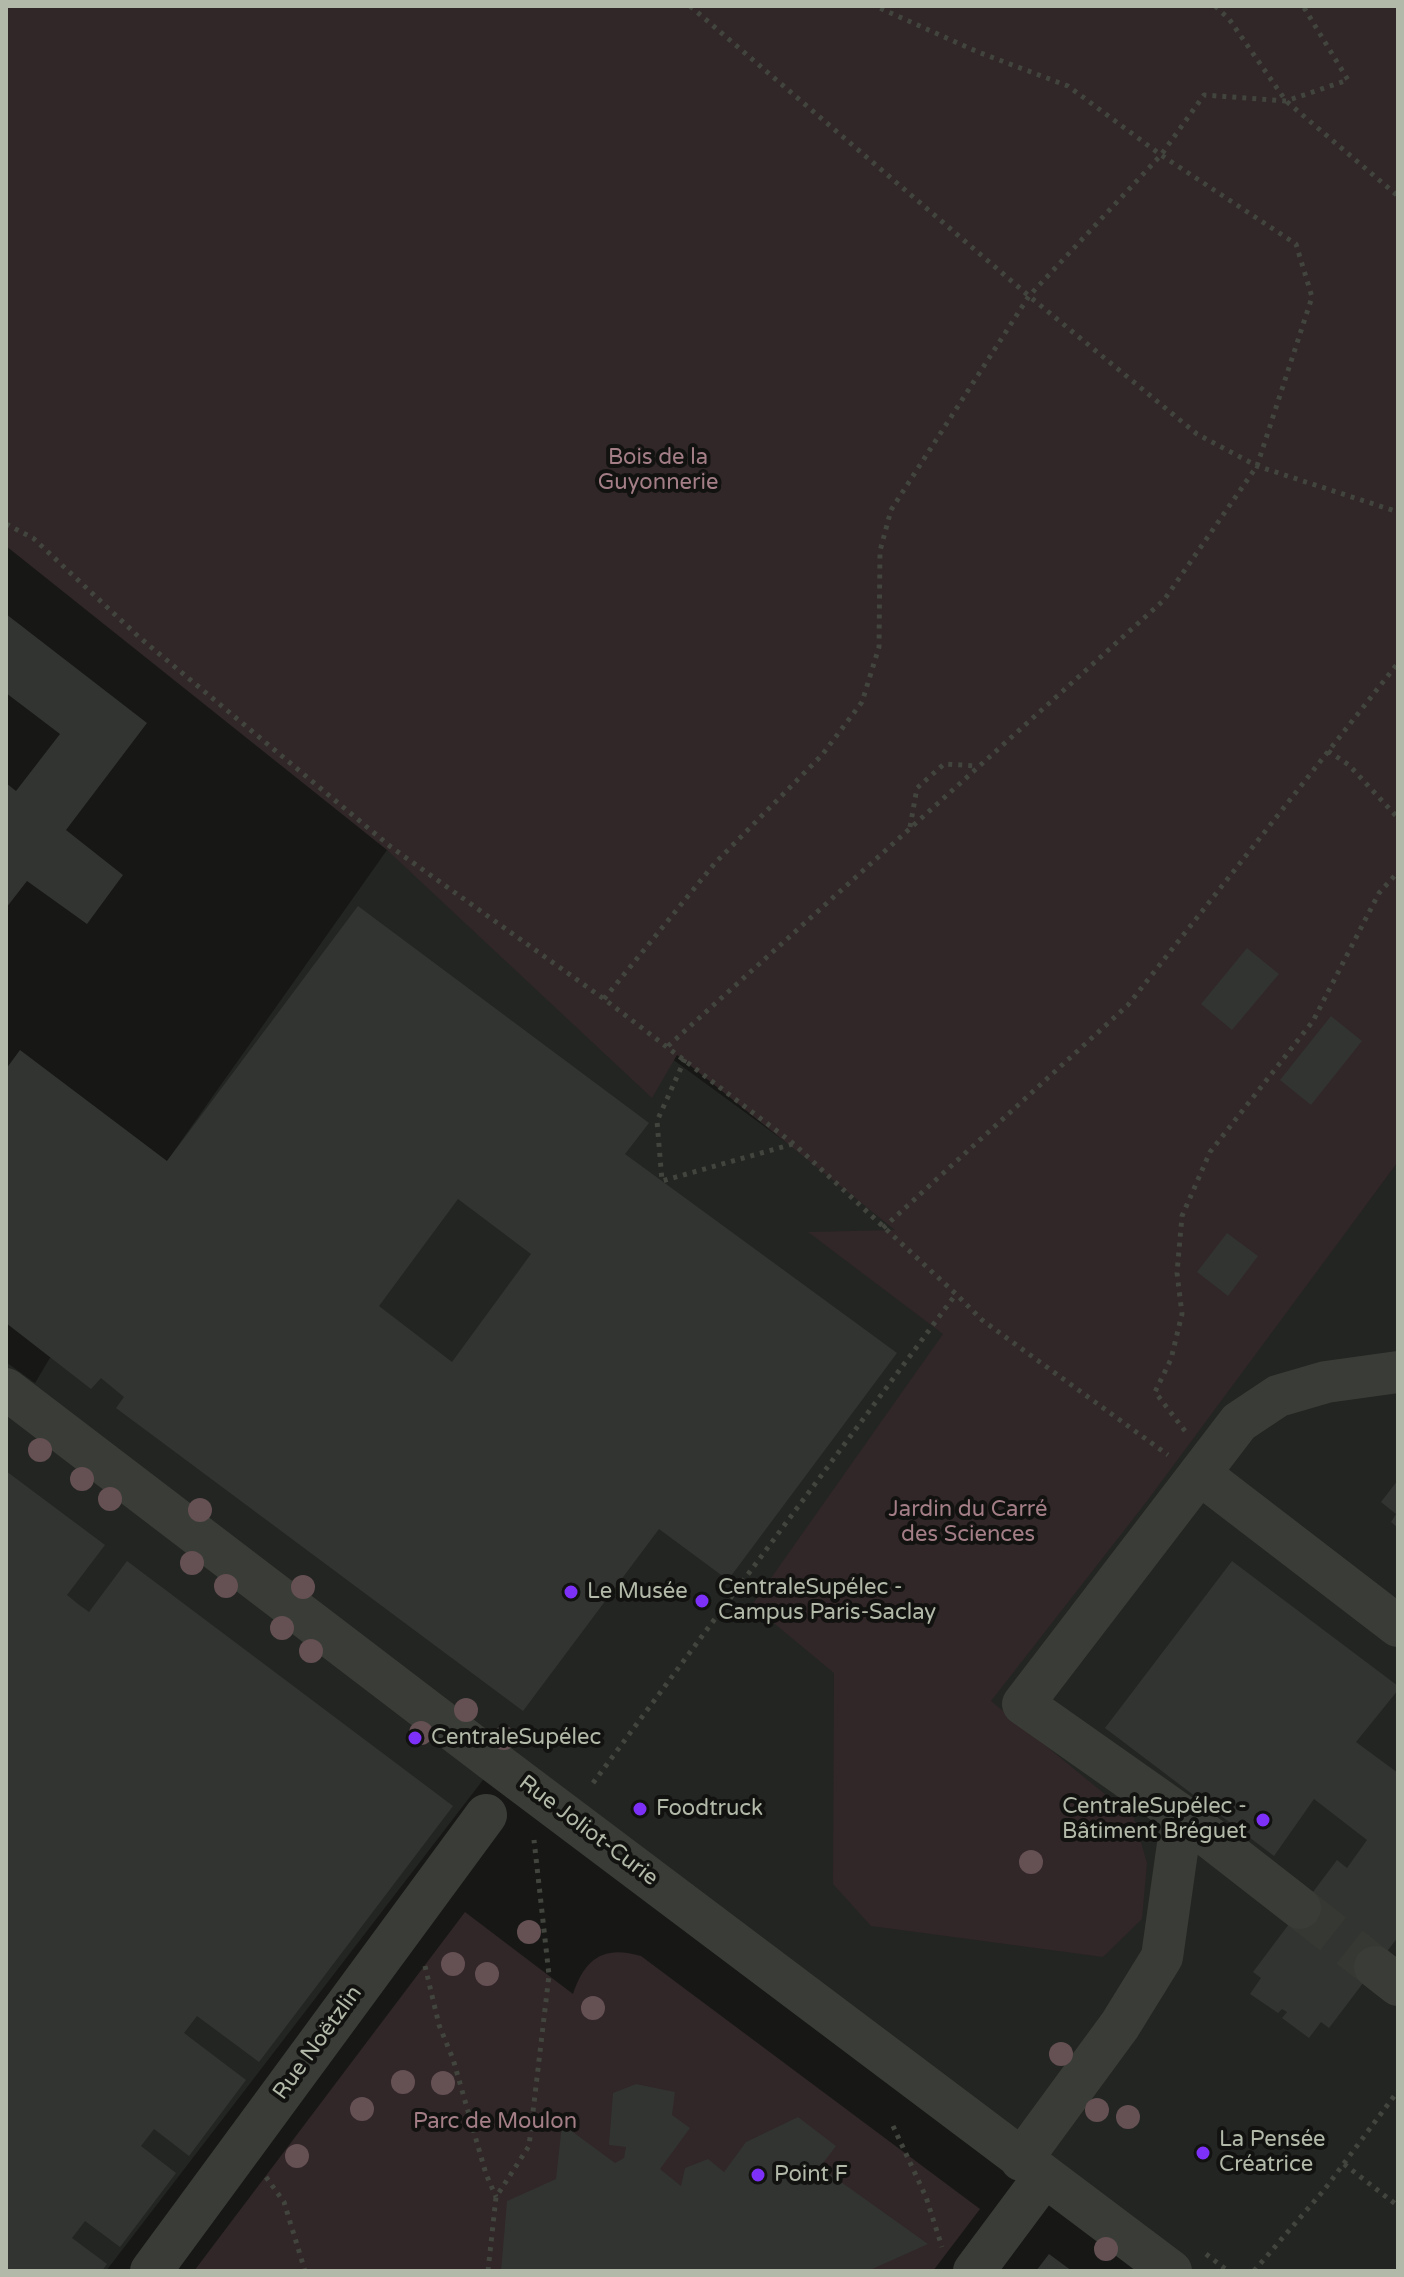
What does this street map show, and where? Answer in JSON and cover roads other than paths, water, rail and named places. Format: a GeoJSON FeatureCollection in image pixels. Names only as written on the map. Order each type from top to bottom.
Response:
{"type":"FeatureCollection","features":[{"type":"Feature","properties":{"kind":"street"},"geometry":{"type":"LineString","coordinates":[[1300,1908],[1182,1816],[1023,1704],[1239,1422],[1278,1396],[1326,1382],[1398,1372]]}},
{"type":"Feature","properties":{"kind":"street","name":"Rue Joliot-Curie"},"geometry":{"type":"LineString","coordinates":[[6,1389],[1171,2271]]}},
{"type":"Feature","properties":{"kind":"street"},"geometry":{"type":"LineString","coordinates":[[1200,1474],[1398,1626]]}},
{"type":"Feature","properties":{"kind":"street","name":"Rue Noëtzlin"},"geometry":{"type":"LineString","coordinates":[[151,2271],[486,1815]]}},
{"type":"Feature","properties":{"kind":"street"},"geometry":{"type":"LineString","coordinates":[[959,2265],[1033,2168],[1162,1957],[1182,1816]]}},
{"type":"Feature","properties":{"kind":"tunnel"},"geometry":{"type":"LineString","coordinates":[[1300,1908],[1375,1967]]}},
{"type":"Feature","properties":{"kind":"place","name":"Le Musée"},"geometry":{"type":"Point","coordinates":[571,1592]}},
{"type":"Feature","properties":{"kind":"place","name":"CentraleSupélec - Campus Paris-Saclay"},"geometry":{"type":"Point","coordinates":[702,1601]}},
{"type":"Feature","properties":{"kind":"place","name":"CentraleSupélec"},"geometry":{"type":"Point","coordinates":[415,1738]}},
{"type":"Feature","properties":{"kind":"place","name":"Foodtruck"},"geometry":{"type":"Point","coordinates":[640,1809]}},
{"type":"Feature","properties":{"kind":"place","name":"CentraleSupélec - Bâtiment Bréguet"},"geometry":{"type":"Point","coordinates":[1263,1820]}},
{"type":"Feature","properties":{"kind":"place","name":"La Pensée Créatrice"},"geometry":{"type":"Point","coordinates":[1203,2153]}},
{"type":"Feature","properties":{"kind":"place","name":"Point F"},"geometry":{"type":"Point","coordinates":[758,2175]}},
{"type":"Feature","properties":{"kind":"park label","name":"Bois de la Guyonnerie"},"geometry":{"type":"Point","coordinates":[658,470]}},
{"type":"Feature","properties":{"kind":"park label","name":"Jardin du Carré des Sciences"},"geometry":{"type":"Point","coordinates":[968,1522]}},
{"type":"Feature","properties":{"kind":"park label","name":"Parc de Moulon"},"geometry":{"type":"Point","coordinates":[495,2122]}}]}
